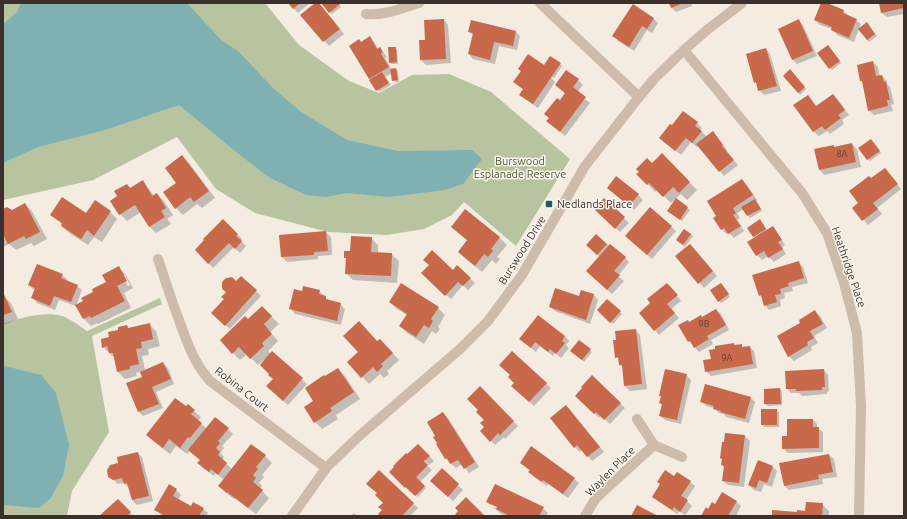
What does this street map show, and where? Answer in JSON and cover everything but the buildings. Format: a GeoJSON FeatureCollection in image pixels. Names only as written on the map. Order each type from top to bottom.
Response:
{"type":"FeatureCollection","features":[{"type":"Feature","properties":{"kind":"street"},"geometry":{"type":"LineString","coordinates":[[366,14],[374,15],[419,3]]}},
{"type":"Feature","properties":{"kind":"street"},"geometry":{"type":"LineString","coordinates":[[540,3],[639,97]]}},
{"type":"Feature","properties":{"kind":"street","name":"Burswood Drive"},"geometry":{"type":"LineString","coordinates":[[292,516],[326,468],[358,437],[460,349],[488,321],[522,275],[585,166],[639,97],[654,79],[684,50],[742,3]]}},
{"type":"Feature","properties":{"kind":"street","name":"Heathridge Place"},"geometry":{"type":"LineString","coordinates":[[684,50],[802,193],[827,233],[844,283],[858,333],[861,406],[859,516]]}},
{"type":"Feature","properties":{"kind":"street","name":"Robina Court"},"geometry":{"type":"LineString","coordinates":[[158,260],[191,353],[203,373],[210,381],[326,468]]}},
{"type":"Feature","properties":{"kind":"street"},"geometry":{"type":"LineString","coordinates":[[637,418],[654,445],[682,457]]}},
{"type":"Feature","properties":{"kind":"street","name":"Waylen Place"},"geometry":{"type":"LineString","coordinates":[[585,516],[596,498],[654,445]]}},
{"type":"Feature","properties":{"kind":"green space","name":"Burswood Esplanade Reserve"},"geometry":{"type":"Polygon","coordinates":[[[3,3],[265,3],[299,45],[349,81],[379,93],[412,75],[449,74],[491,92],[570,159],[516,246],[464,202],[452,215],[424,229],[387,235],[328,232],[255,213],[216,189],[177,137],[93,180],[3,200],[3,3]]]}},
{"type":"Feature","properties":{"kind":"green space"},"geometry":{"type":"Polygon","coordinates":[[[160,298],[162,304],[92,336],[109,432],[72,491],[67,516],[3,516],[3,324],[32,316],[48,314],[62,316],[87,331],[160,298]]]}},
{"type":"Feature","properties":{"kind":"water"},"geometry":{"type":"Polygon","coordinates":[[[21,3],[187,3],[221,40],[238,51],[272,87],[301,112],[347,140],[398,151],[472,150],[482,159],[463,184],[445,190],[389,197],[346,193],[326,197],[306,195],[270,178],[179,105],[105,130],[38,147],[3,163],[3,24],[17,12],[21,3]]]}},
{"type":"Feature","properties":{"kind":"water"},"geometry":{"type":"Polygon","coordinates":[[[5,366],[41,375],[56,393],[69,445],[63,476],[50,499],[39,508],[3,505],[3,368],[5,366]]]}},
{"type":"Feature","properties":{"kind":"place","name":"Nedlands Place"},"geometry":{"type":"Point","coordinates":[549,204]}}]}
